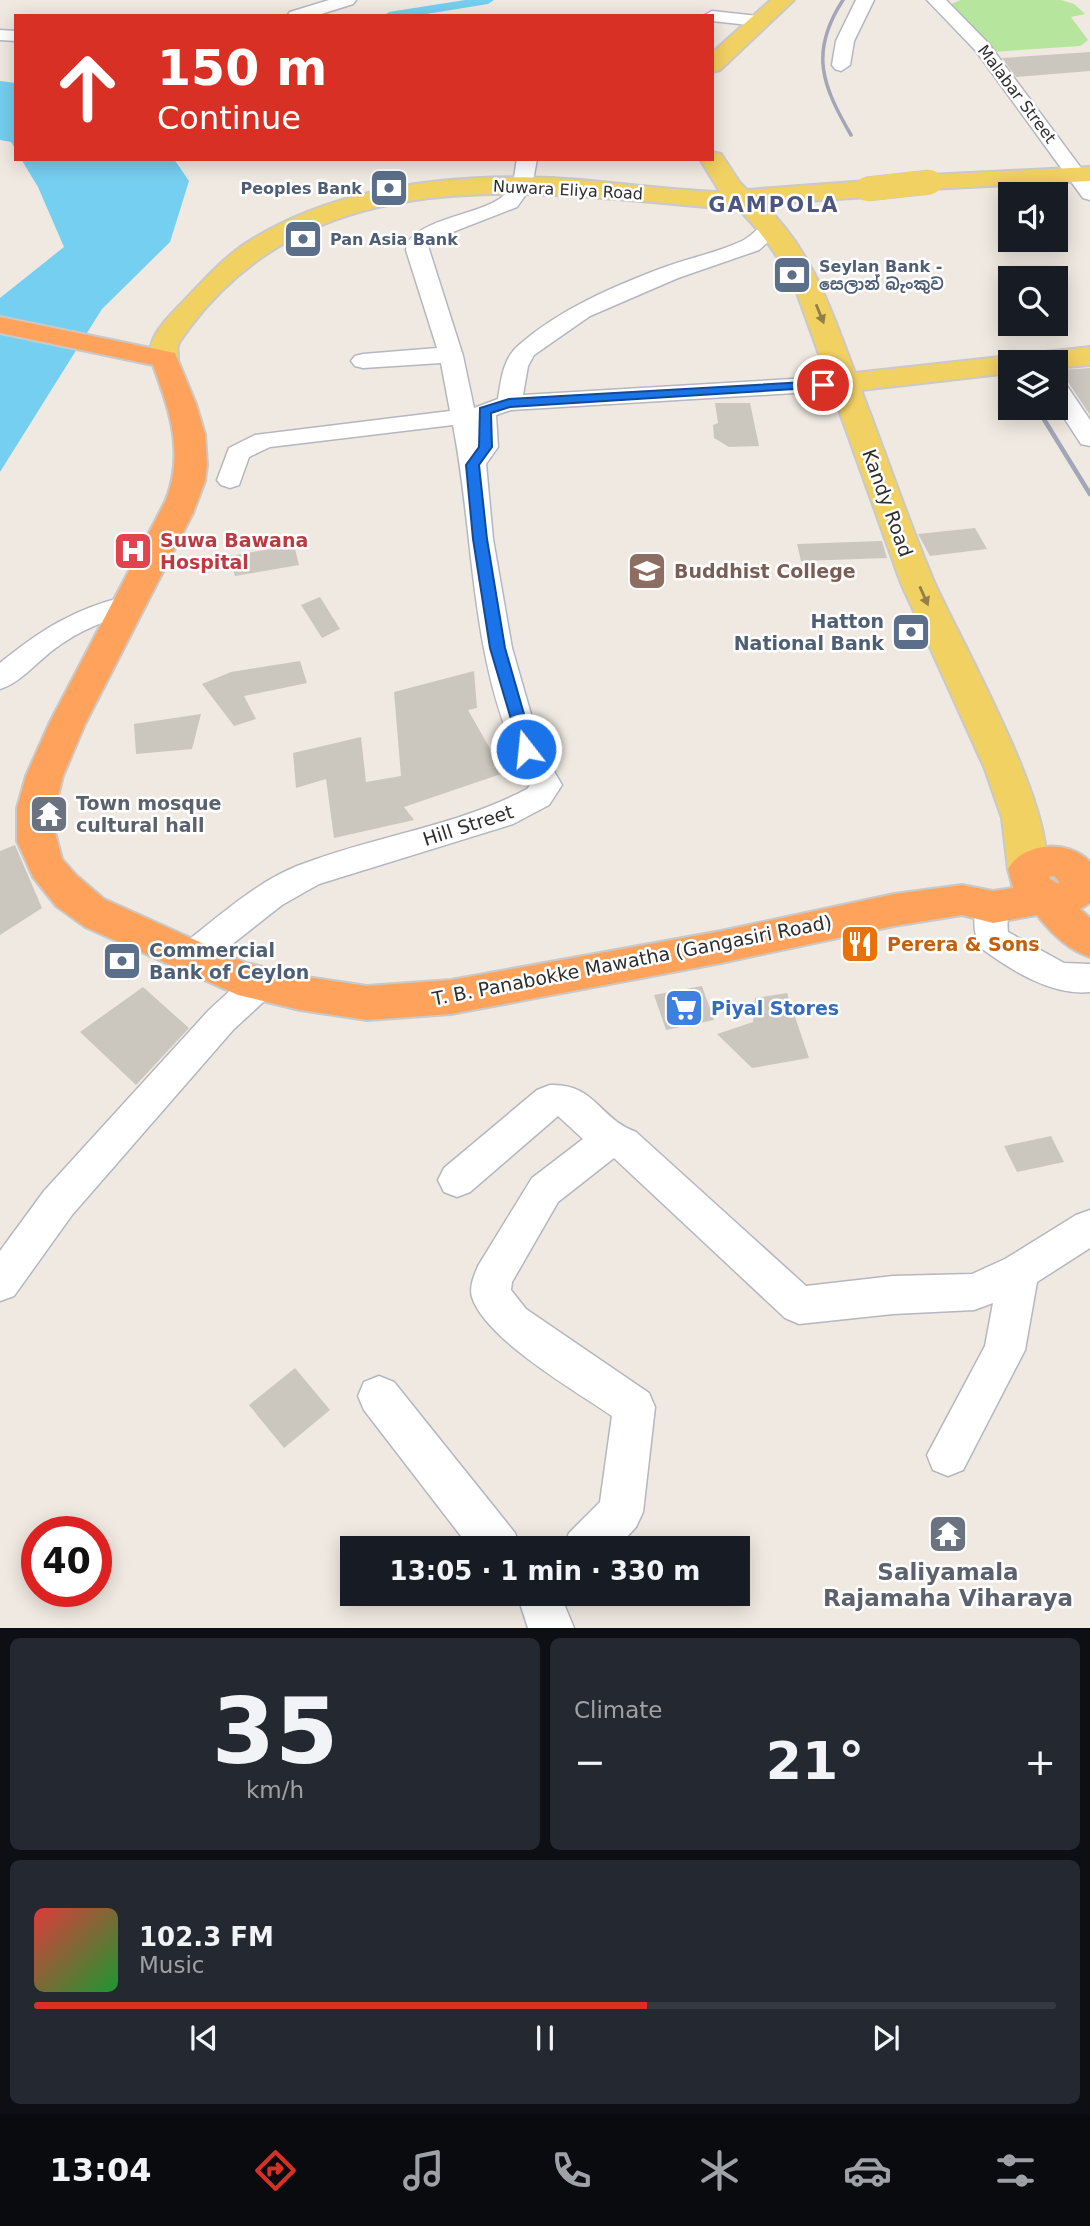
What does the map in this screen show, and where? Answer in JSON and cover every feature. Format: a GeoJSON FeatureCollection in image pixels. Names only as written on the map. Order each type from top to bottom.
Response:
{"type":"FeatureCollection","features":[{"type":"Feature","properties":{"kind":"highway"},"geometry":{"type":"LineString","coordinates":[[0,325],[146,355]]}},
{"type":"Feature","properties":{"kind":"highway","name":"T. B. Panabokke Mawatha (Gangasiri Road)"},"geometry":{"type":"LineString","coordinates":[[146,355],[186,417],[192,454],[189,480],[172,520],[83,691],[35,810],[38,849],[54,877],[82,905],[190,958],[260,984],[331,999],[367,1003],[451,997],[721,947],[854,916],[977,903],[1067,881]]}},
{"type":"Feature","properties":{"kind":"highway"},"geometry":{"type":"LineString","coordinates":[[1067,881],[1060,917],[1090,941]]}},
{"type":"Feature","properties":{"kind":"main road"},"geometry":{"type":"LineString","coordinates":[[714,63],[783,0]]}},
{"type":"Feature","properties":{"kind":"main road","name":"Kandy Road"},"geometry":{"type":"LineString","coordinates":[[713,161],[730,188],[757,211],[771,229],[796,264],[810,290],[918,583],[986,729],[1021,818],[1067,881]]}},
{"type":"Feature","properties":{"kind":"main road","name":"Nuwara Eliya Road"},"geometry":{"type":"LineString","coordinates":[[146,355],[163,349],[167,338],[201,298],[241,261],[290,227],[340,208],[389,196],[465,187],[525,173],[574,188],[702,200],[930,182],[1085,181]]}},
{"type":"Feature","properties":{"kind":"main road"},"geometry":{"type":"LineString","coordinates":[[1068,358],[1090,356]]}},
{"type":"Feature","properties":{"kind":"main road"},"geometry":{"type":"LineString","coordinates":[[844,383],[998,365]]}},
{"type":"Feature","properties":{"kind":"street"},"geometry":{"type":"LineString","coordinates":[[298,9],[347,0]]}},
{"type":"Feature","properties":{"kind":"street"},"geometry":{"type":"LineString","coordinates":[[841,65],[845,41],[866,0]]}},
{"type":"Feature","properties":{"kind":"street","name":"Malabar Street"},"geometry":{"type":"LineString","coordinates":[[936,0],[982,47],[1085,181]]}},
{"type":"Feature","properties":{"kind":"street"},"geometry":{"type":"LineString","coordinates":[[714,16],[758,21]]}},
{"type":"Feature","properties":{"kind":"street","name":"Hill Street"},"geometry":{"type":"LineString","coordinates":[[190,958],[270,896],[308,875],[502,816],[538,797],[547,785],[526,749],[498,648],[480,539],[472,465],[451,356],[419,261],[418,243],[442,228],[514,200],[525,173]]}},
{"type":"Feature","properties":{"kind":"street"},"geometry":{"type":"LineString","coordinates":[[509,403],[516,366],[524,351],[582,311],[670,273],[751,245],[771,229]]}},
{"type":"Feature","properties":{"kind":"street"},"geometry":{"type":"LineString","coordinates":[[363,361],[424,355],[451,356]]}},
{"type":"Feature","properties":{"kind":"street"},"geometry":{"type":"LineString","coordinates":[[472,465],[485,447],[484,411],[509,403],[844,383]]}},
{"type":"Feature","properties":{"kind":"street"},"geometry":{"type":"LineString","coordinates":[[1068,405],[1090,439]]}},
{"type":"Feature","properties":{"kind":"street"},"geometry":{"type":"LineString","coordinates":[[230,480],[238,453],[264,440],[462,417]]}},
{"type":"Feature","properties":{"kind":"street"},"geometry":{"type":"LineString","coordinates":[[0,679],[62,628],[89,614],[127,605]]}},
{"type":"Feature","properties":{"kind":"street"},"geometry":{"type":"LineString","coordinates":[[977,903],[990,923],[993,939],[1009,951],[1065,978],[1090,978]]}},
{"type":"Feature","properties":{"kind":"street"},"geometry":{"type":"LineString","coordinates":[[0,1283],[58,1203],[220,1020],[260,984]]}},
{"type":"Feature","properties":{"kind":"street"},"geometry":{"type":"LineString","coordinates":[[457,1180],[550,1101],[568,1101],[610,1140],[623,1143],[799,1305],[893,1295],[974,1292],[1019,1272],[1090,1227]]}},
{"type":"Feature","properties":{"kind":"street"},"geometry":{"type":"LineString","coordinates":[[598,1536],[621,1512],[634,1407],[512,1322],[491,1295],[492,1279],[545,1190],[610,1140]]}},
{"type":"Feature","properties":{"kind":"street"},"geometry":{"type":"LineString","coordinates":[[948,1455],[1005,1350],[1019,1272]]}},
{"type":"Feature","properties":{"kind":"street"},"geometry":{"type":"LineString","coordinates":[[379,1395],[489,1536]]}},
{"type":"Feature","properties":{"kind":"green space"},"geometry":{"type":"Polygon","coordinates":[[[961,0],[1061,0],[1074,4],[1085,14],[1071,17],[1088,40],[1080,46],[992,52],[946,6],[961,0]]]}},
{"type":"Feature","properties":{"kind":"water"},"geometry":{"type":"Polygon","coordinates":[[[0,81],[14,83],[14,147],[11,142],[0,140],[0,81]]]}},
{"type":"Feature","properties":{"kind":"water"},"geometry":{"type":"Polygon","coordinates":[[[22,161],[175,161],[189,181],[170,242],[102,309],[0,472],[0,298],[64,247],[38,187],[22,161]]]}},
{"type":"Feature","properties":{"kind":"building"},"geometry":{"type":"Polygon","coordinates":[[[1090,52],[1090,71],[1016,77],[1002,58],[1090,52]]]}},
{"type":"Feature","properties":{"kind":"building"},"geometry":{"type":"Polygon","coordinates":[[[1090,368],[1090,415],[1068,382],[1068,369],[1090,368]]]}},
{"type":"Feature","properties":{"kind":"building"},"geometry":{"type":"Polygon","coordinates":[[[715,403],[750,403],[759,446],[729,447],[714,438],[713,425],[718,423],[715,403]]]}},
{"type":"Feature","properties":{"kind":"building"},"geometry":{"type":"Polygon","coordinates":[[[975,528],[987,549],[930,556],[918,534],[975,528]]]}},
{"type":"Feature","properties":{"kind":"building"},"geometry":{"type":"Polygon","coordinates":[[[882,541],[887,558],[801,561],[797,544],[882,541]]]}},
{"type":"Feature","properties":{"kind":"building"},"geometry":{"type":"Polygon","coordinates":[[[294,545],[299,565],[235,576],[229,556],[294,545]]]}},
{"type":"Feature","properties":{"kind":"building"},"geometry":{"type":"Polygon","coordinates":[[[320,597],[340,629],[322,638],[301,605],[320,597]]]}},
{"type":"Feature","properties":{"kind":"building"},"geometry":{"type":"Polygon","coordinates":[[[300,661],[307,683],[244,696],[256,719],[234,726],[202,684],[231,672],[300,661]]]}},
{"type":"Feature","properties":{"kind":"building"},"geometry":{"type":"Polygon","coordinates":[[[474,671],[477,708],[468,710],[504,773],[404,807],[414,820],[334,838],[326,779],[296,788],[293,753],[361,737],[366,782],[401,776],[394,692],[474,671]]]}},
{"type":"Feature","properties":{"kind":"building"},"geometry":{"type":"Polygon","coordinates":[[[201,714],[192,749],[136,754],[134,724],[201,714]]]}},
{"type":"Feature","properties":{"kind":"building"},"geometry":{"type":"Polygon","coordinates":[[[15,845],[42,908],[0,935],[0,851],[15,845]]]}},
{"type":"Feature","properties":{"kind":"building","name":"Piyal Stores"},"geometry":{"type":"Polygon","coordinates":[[[702,986],[714,1020],[666,1030],[654,995],[702,986]]]}},
{"type":"Feature","properties":{"kind":"building"},"geometry":{"type":"Polygon","coordinates":[[[143,987],[189,1028],[136,1085],[80,1032],[143,987]]]}},
{"type":"Feature","properties":{"kind":"building"},"geometry":{"type":"Polygon","coordinates":[[[787,993],[809,1058],[752,1068],[717,1034],[753,1022],[755,998],[787,993]]]}},
{"type":"Feature","properties":{"kind":"building"},"geometry":{"type":"Polygon","coordinates":[[[1051,1136],[1064,1162],[1017,1172],[1004,1146],[1051,1136]]]}},
{"type":"Feature","properties":{"kind":"building"},"geometry":{"type":"Polygon","coordinates":[[[295,1368],[330,1410],[284,1448],[249,1405],[295,1368]]]}},
{"type":"Feature","properties":{"kind":"waterway"},"geometry":{"type":"LineString","coordinates":[[401,14],[488,0]]}},
{"type":"Feature","properties":{"kind":"railway"},"geometry":{"type":"LineString","coordinates":[[843,0],[826,36],[823,68],[833,100],[851,135]]}},
{"type":"Feature","properties":{"kind":"railway"},"geometry":{"type":"LineString","coordinates":[[1044,420],[1090,494]]}},
{"type":"Feature","properties":{"kind":"place","name":"Peoples Bank"},"geometry":{"type":"Point","coordinates":[389,188]}},
{"type":"Feature","properties":{"kind":"place","name":"Pan Asia Bank"},"geometry":{"type":"Point","coordinates":[303,239]}},
{"type":"Feature","properties":{"kind":"place","name":"Seylan Bank - සෙලාන් බැංකුව"},"geometry":{"type":"Point","coordinates":[792,275]}},
{"type":"Feature","properties":{"kind":"place","name":"Suwa Bawana Hospital"},"geometry":{"type":"Point","coordinates":[133,551]}},
{"type":"Feature","properties":{"kind":"place","name":"Buddhist College"},"geometry":{"type":"Point","coordinates":[647,571]}},
{"type":"Feature","properties":{"kind":"place","name":"Hatton National Bank"},"geometry":{"type":"Point","coordinates":[911,632]}},
{"type":"Feature","properties":{"kind":"place","name":"Town mosque cultural hall"},"geometry":{"type":"Point","coordinates":[49,814]}},
{"type":"Feature","properties":{"kind":"place","name":"Perera & Sons"},"geometry":{"type":"Point","coordinates":[860,944]}},
{"type":"Feature","properties":{"kind":"place","name":"Commercial Bank of Ceylon"},"geometry":{"type":"Point","coordinates":[122,961]}},
{"type":"Feature","properties":{"kind":"place","name":"Piyal Stores"},"geometry":{"type":"Point","coordinates":[684,1008]}},
{"type":"Feature","properties":{"kind":"place","name":"Saliyamala Rajamaha Viharaya"},"geometry":{"type":"Point","coordinates":[948,1534]}},
{"type":"Feature","properties":{"kind":"district","name":"GAMPOLA"},"geometry":{"type":"Point","coordinates":[774,205]}},
{"type":"Feature","properties":{"kind":"route"},"geometry":{"type":"LineString","coordinates":[[526,749],[498,648],[480,539],[472,465],[485,447],[484,411],[509,403],[823,385]]}}]}
